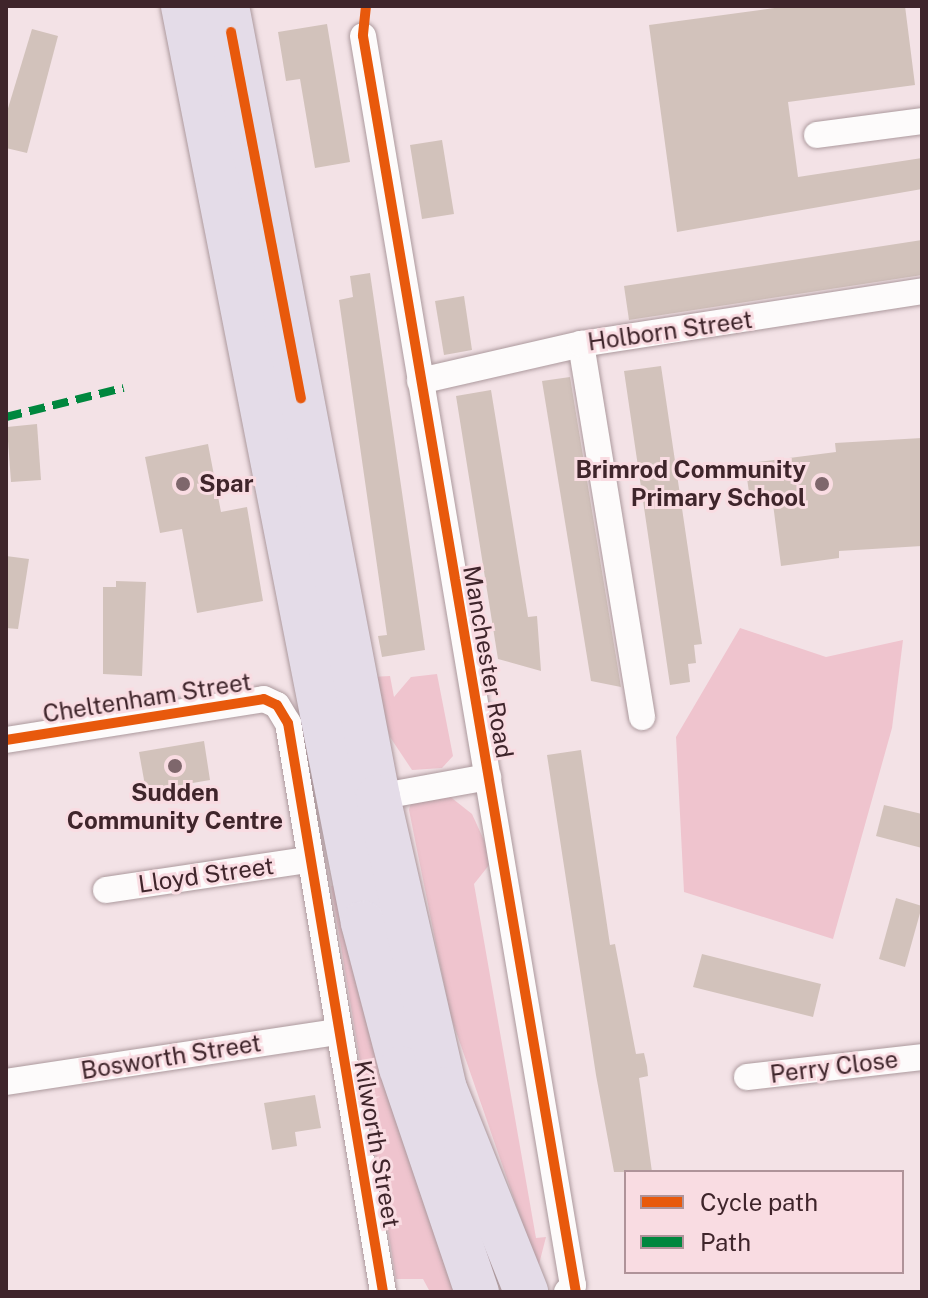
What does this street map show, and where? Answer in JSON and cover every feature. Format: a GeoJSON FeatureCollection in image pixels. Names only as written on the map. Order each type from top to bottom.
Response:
{"type":"FeatureCollection","features":[{"type":"Feature","properties":{"kind":"highway"},"geometry":{"type":"LineString","coordinates":[[183,6],[363,923],[401,1068],[477,1292]]}},
{"type":"Feature","properties":{"kind":"highway"},"geometry":{"type":"LineString","coordinates":[[227,6],[378,797],[445,1089],[526,1292]]}},
{"type":"Feature","properties":{"kind":"street","name":"Manchester Road"},"geometry":{"type":"LineString","coordinates":[[363,36],[573,1285],[567,1292]]}},
{"type":"Feature","properties":{"kind":"street"},"geometry":{"type":"LineString","coordinates":[[817,135],[922,121]]}},
{"type":"Feature","properties":{"kind":"street","name":"Holborn Street"},"geometry":{"type":"LineString","coordinates":[[420,381],[581,344],[877,301],[922,291]]}},
{"type":"Feature","properties":{"kind":"street"},"geometry":{"type":"LineString","coordinates":[[581,344],[642,717]]}},
{"type":"Feature","properties":{"kind":"street","name":"Cheltenham Street"},"geometry":{"type":"LineString","coordinates":[[6,740],[264,699],[288,723],[307,860]]}},
{"type":"Feature","properties":{"kind":"street"},"geometry":{"type":"LineString","coordinates":[[378,797],[488,777]]}},
{"type":"Feature","properties":{"kind":"street","name":"Lloyd Street"},"geometry":{"type":"LineString","coordinates":[[106,890],[307,860]]}},
{"type":"Feature","properties":{"kind":"street","name":"Kilworth Street"},"geometry":{"type":"LineString","coordinates":[[307,860],[383,1292]]}},
{"type":"Feature","properties":{"kind":"street","name":"Bosworth Street"},"geometry":{"type":"LineString","coordinates":[[6,1082],[336,1032]]}},
{"type":"Feature","properties":{"kind":"street","name":"Perry Close"},"geometry":{"type":"LineString","coordinates":[[747,1077],[922,1057]]}},
{"type":"Feature","properties":{"kind":"shaded area"},"geometry":{"type":"Polygon","coordinates":[[[740,628],[826,657],[903,640],[892,728],[833,939],[684,892],[676,737],[740,628]]]}},
{"type":"Feature","properties":{"kind":"shaded area"},"geometry":{"type":"Polygon","coordinates":[[[437,674],[453,756],[442,768],[412,770],[390,737],[371,677],[390,676],[394,697],[411,677],[437,674]]]}},
{"type":"Feature","properties":{"kind":"shaded area"},"geometry":{"type":"Polygon","coordinates":[[[448,795],[472,814],[493,860],[474,884],[536,1238],[546,1237],[538,1268],[450,1014],[409,810],[411,802],[448,795]]]}},
{"type":"Feature","properties":{"kind":"shaded area"},"geometry":{"type":"Polygon","coordinates":[[[340,885],[453,1276],[453,1292],[430,1292],[423,1279],[396,1279],[331,886],[340,885]]]}},
{"type":"Feature","properties":{"kind":"building"},"geometry":{"type":"Polygon","coordinates":[[[789,6],[905,6],[915,85],[788,102],[798,177],[922,158],[922,189],[677,232],[649,25],[789,6]]]}},
{"type":"Feature","properties":{"kind":"building"},"geometry":{"type":"Polygon","coordinates":[[[327,24],[350,162],[315,168],[300,79],[286,81],[278,32],[327,24]]]}},
{"type":"Feature","properties":{"kind":"building"},"geometry":{"type":"Polygon","coordinates":[[[32,29],[58,36],[27,153],[6,148],[6,115],[32,29]]]}},
{"type":"Feature","properties":{"kind":"building"},"geometry":{"type":"Polygon","coordinates":[[[442,140],[454,214],[422,219],[410,145],[442,140]]]}},
{"type":"Feature","properties":{"kind":"building"},"geometry":{"type":"Polygon","coordinates":[[[922,240],[922,275],[629,320],[624,286],[922,240]]]}},
{"type":"Feature","properties":{"kind":"building"},"geometry":{"type":"Polygon","coordinates":[[[370,273],[425,650],[382,657],[378,636],[387,635],[339,300],[353,297],[350,276],[370,273]]]}},
{"type":"Feature","properties":{"kind":"building"},"geometry":{"type":"Polygon","coordinates":[[[464,296],[472,350],[444,355],[435,301],[464,296]]]}},
{"type":"Feature","properties":{"kind":"building"},"geometry":{"type":"Polygon","coordinates":[[[661,366],[702,644],[694,645],[696,663],[688,664],[690,682],[670,685],[624,371],[661,366]]]}},
{"type":"Feature","properties":{"kind":"building"},"geometry":{"type":"Polygon","coordinates":[[[570,377],[621,687],[591,681],[542,381],[570,377]]]}},
{"type":"Feature","properties":{"kind":"building"},"geometry":{"type":"Polygon","coordinates":[[[491,390],[528,617],[537,616],[541,671],[498,659],[456,396],[491,390]]]}},
{"type":"Feature","properties":{"kind":"building"},"geometry":{"type":"Polygon","coordinates":[[[37,424],[41,480],[11,482],[7,427],[37,424]]]}},
{"type":"Feature","properties":{"kind":"building"},"geometry":{"type":"Polygon","coordinates":[[[922,438],[922,546],[839,551],[839,558],[781,566],[773,504],[751,507],[746,471],[759,470],[758,462],[836,452],[835,443],[922,438]]]}},
{"type":"Feature","properties":{"kind":"building"},"geometry":{"type":"Polygon","coordinates":[[[208,444],[221,512],[247,507],[263,601],[197,613],[182,529],[160,533],[145,457],[208,444]]]}},
{"type":"Feature","properties":{"kind":"building"},"geometry":{"type":"Polygon","coordinates":[[[6,556],[29,559],[18,629],[6,628],[6,556]]]}},
{"type":"Feature","properties":{"kind":"building"},"geometry":{"type":"Polygon","coordinates":[[[116,581],[146,582],[142,676],[103,674],[103,587],[116,587],[116,581]]]}},
{"type":"Feature","properties":{"kind":"building","name":"Sudden Community Centre"},"geometry":{"type":"Polygon","coordinates":[[[204,741],[210,780],[146,791],[139,752],[204,741]]]}},
{"type":"Feature","properties":{"kind":"building"},"geometry":{"type":"Polygon","coordinates":[[[581,750],[610,945],[615,944],[636,1054],[644,1053],[647,1066],[648,1076],[639,1078],[652,1170],[614,1172],[547,755],[581,750]]]}},
{"type":"Feature","properties":{"kind":"building"},"geometry":{"type":"Polygon","coordinates":[[[884,805],[922,814],[922,848],[876,836],[884,805]]]}},
{"type":"Feature","properties":{"kind":"building"},"geometry":{"type":"Polygon","coordinates":[[[896,898],[922,906],[905,967],[879,959],[896,898]]]}},
{"type":"Feature","properties":{"kind":"building"},"geometry":{"type":"Polygon","coordinates":[[[702,954],[821,984],[813,1017],[693,987],[702,954]]]}},
{"type":"Feature","properties":{"kind":"building"},"geometry":{"type":"Polygon","coordinates":[[[315,1095],[321,1128],[295,1132],[297,1146],[272,1150],[264,1103],[315,1095]]]}},
{"type":"Feature","properties":{"kind":"marked path"},"geometry":{"type":"LineString","coordinates":[[6,417],[123,388]]}},
{"type":"Feature","properties":{"kind":"cycle path"},"geometry":{"type":"LineString","coordinates":[[366,6],[363,36],[576,1292]]}},
{"type":"Feature","properties":{"kind":"cycle path"},"geometry":{"type":"LineString","coordinates":[[231,32],[301,398]]}},
{"type":"Feature","properties":{"kind":"cycle path"},"geometry":{"type":"LineString","coordinates":[[6,740],[264,699],[277,705],[288,723],[383,1292]]}},
{"type":"Feature","properties":{"kind":"place","name":"Spar"},"geometry":{"type":"Point","coordinates":[183,484]}},
{"type":"Feature","properties":{"kind":"place","name":"Brimrod Community Primary School"},"geometry":{"type":"Point","coordinates":[822,484]}},
{"type":"Feature","properties":{"kind":"place","name":"Sudden Community Centre"},"geometry":{"type":"Point","coordinates":[175,766]}}]}
